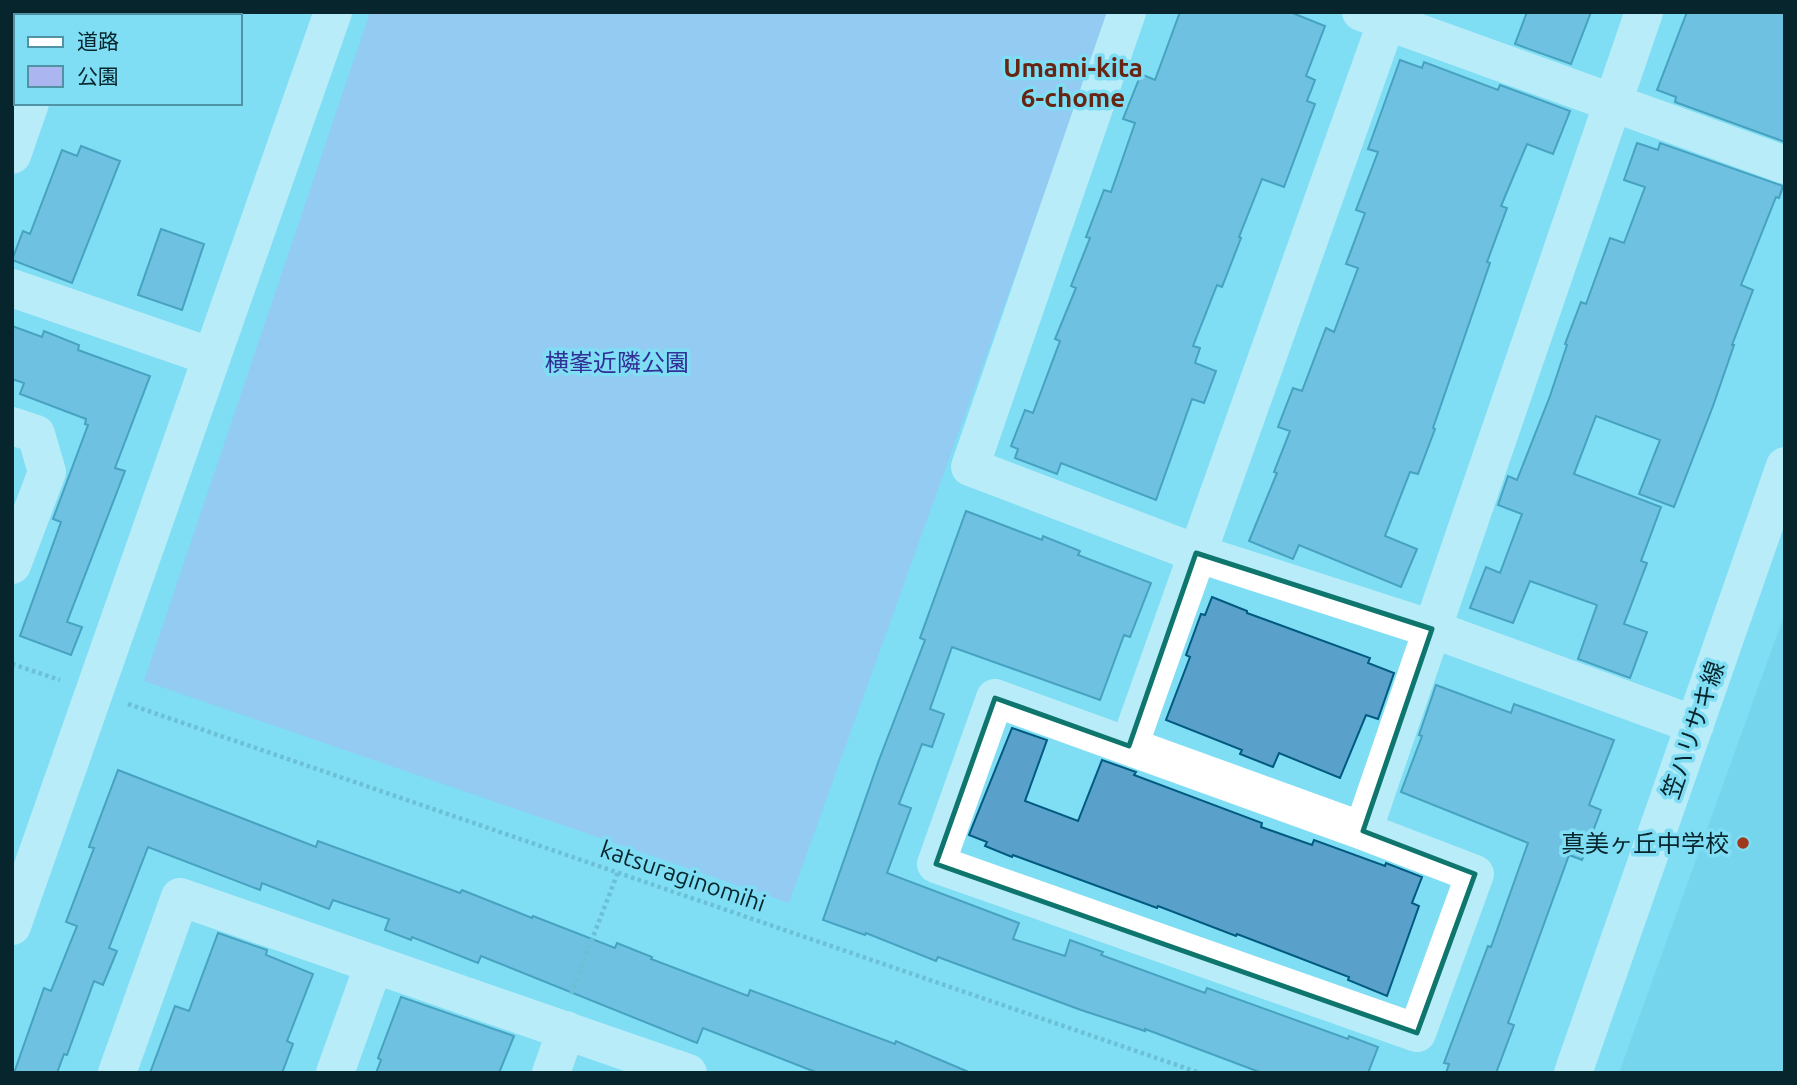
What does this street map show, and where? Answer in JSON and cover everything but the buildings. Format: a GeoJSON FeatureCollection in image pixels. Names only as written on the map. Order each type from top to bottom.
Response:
{"type":"FeatureCollection","features":[{"type":"Feature","properties":{"kind":"street"},"geometry":{"type":"LineString","coordinates":[[12,926],[332,12]]}},
{"type":"Feature","properties":{"kind":"street"},"geometry":{"type":"LineString","coordinates":[[1127,12],[970,467],[1196,553],[1432,629],[1695,726]]}},
{"type":"Feature","properties":{"kind":"street"},"geometry":{"type":"LineString","coordinates":[[1363,831],[1644,12]]}},
{"type":"Feature","properties":{"kind":"street"},"geometry":{"type":"LineString","coordinates":[[1129,746],[1379,15],[1785,165]]}},
{"type":"Feature","properties":{"kind":"street"},"geometry":{"type":"LineString","coordinates":[[12,155],[29,105]]}},
{"type":"Feature","properties":{"kind":"street"},"geometry":{"type":"LineString","coordinates":[[12,288],[212,357]]}},
{"type":"Feature","properties":{"kind":"street"},"geometry":{"type":"LineString","coordinates":[[12,426],[36,433],[47,472],[12,565]]}},
{"type":"Feature","properties":{"kind":"street","name":"笠ハリサキ線"},"geometry":{"type":"LineString","coordinates":[[1573,1073],[1785,466]]}},
{"type":"Feature","properties":{"kind":"street"},"geometry":{"type":"LineString","coordinates":[[995,698],[1363,831],[1475,874],[1417,1033],[936,864],[995,698]]}},
{"type":"Feature","properties":{"kind":"street"},"geometry":{"type":"LineString","coordinates":[[117,1073],[180,897],[688,1073]]}},
{"type":"Feature","properties":{"kind":"street"},"geometry":{"type":"LineString","coordinates":[[335,1073],[374,964]]}},
{"type":"Feature","properties":{"kind":"street"},"geometry":{"type":"LineString","coordinates":[[551,1073],[562,1029]]}},
{"type":"Feature","properties":{"kind":"path"},"geometry":{"type":"LineString","coordinates":[[12,664],[60,680]]}},
{"type":"Feature","properties":{"kind":"path","name":"katsuraginomihi"},"geometry":{"type":"LineString","coordinates":[[156,713],[1200,1073]]}},
{"type":"Feature","properties":{"kind":"path"},"geometry":{"type":"LineString","coordinates":[[562,1029],[618,872]]}},
{"type":"Feature","properties":{"kind":"highlighted area"},"geometry":{"type":"Polygon","coordinates":[[[1196,553],[1432,629],[1363,831],[1475,874],[1417,1033],[936,864],[995,698],[1129,746],[1196,553]]]}},
{"type":"Feature","properties":{"kind":"shaded area","name":"真美ヶ丘中学校"},"geometry":{"type":"Polygon","coordinates":[[[1785,613],[1785,1073],[1619,1073],[1785,613]]]}},
{"type":"Feature","properties":{"kind":"green space","name":"横峯近隣公園"},"geometry":{"type":"Polygon","coordinates":[[[370,12],[1110,12],[789,903],[144,681],[370,12]]]}},
{"type":"Feature","properties":{"kind":"place","name":"真美ヶ丘中学校"},"geometry":{"type":"Point","coordinates":[1743,843]}},
{"type":"Feature","properties":{"kind":"district","name":"Umami-kita 6-chome"},"geometry":{"type":"Point","coordinates":[1073,82]}}]}
